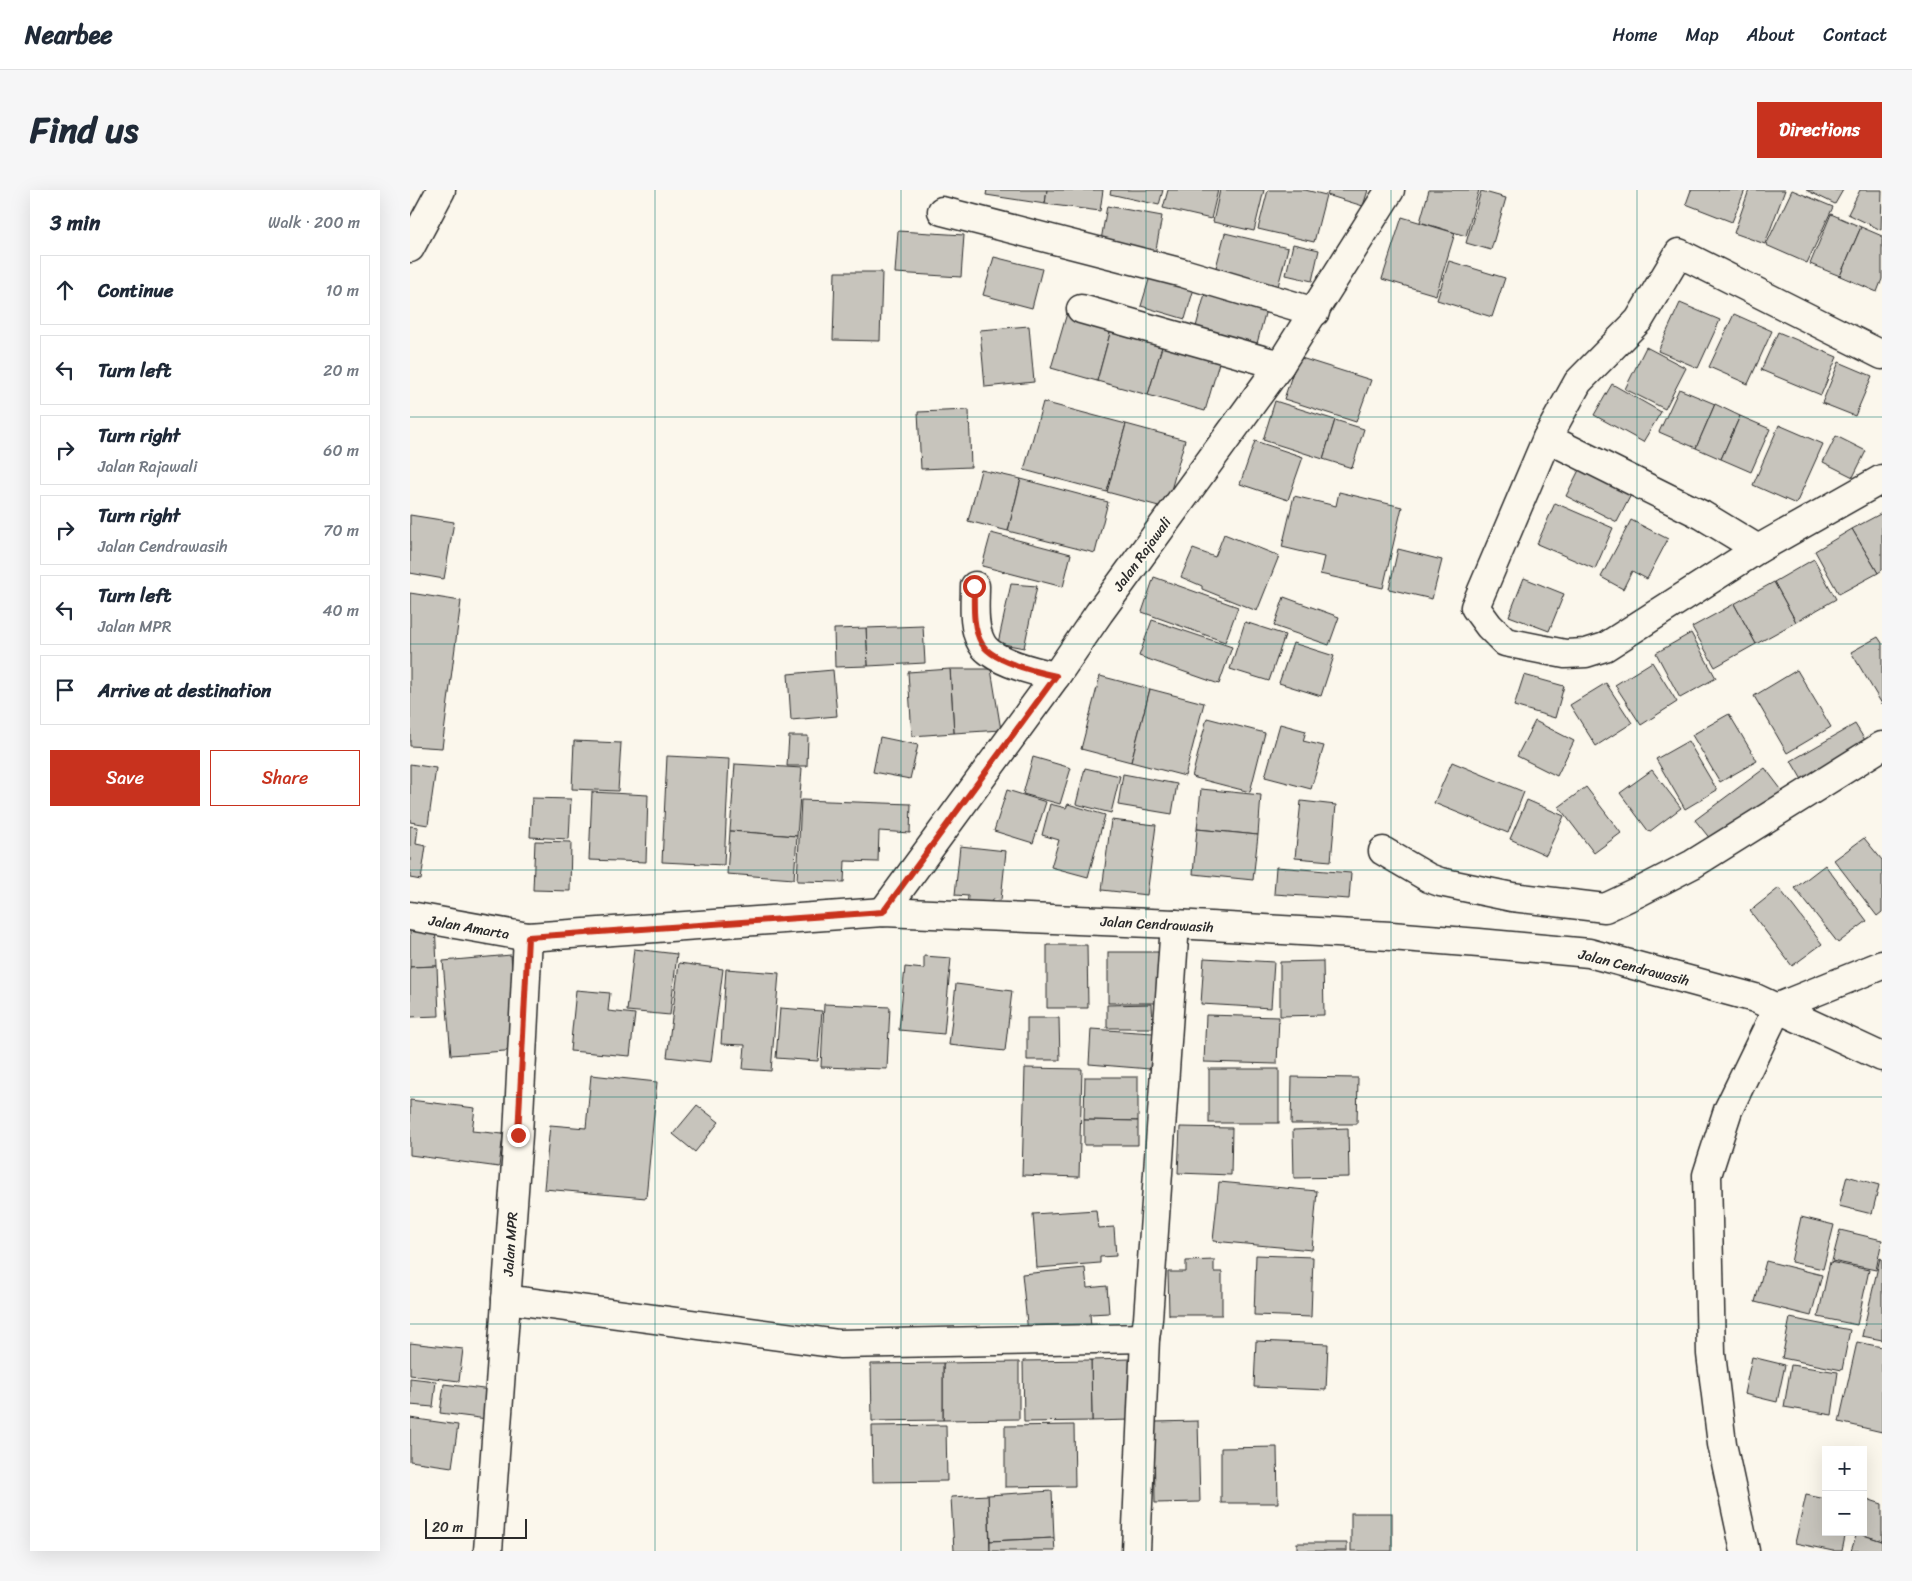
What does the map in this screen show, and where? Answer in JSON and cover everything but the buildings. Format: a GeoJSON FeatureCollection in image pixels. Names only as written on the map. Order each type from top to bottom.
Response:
{"type":"FeatureCollection","features":[{"type":"Feature","properties":{"kind":"street"},"geometry":{"type":"LineString","coordinates":[[410,248],[442,190]]}},
{"type":"Feature","properties":{"kind":"street","name":"Jalan Rajawali"},"geometry":{"type":"LineString","coordinates":[[883,912],[1280,365],[1390,190]]}},
{"type":"Feature","properties":{"kind":"street"},"geometry":{"type":"LineString","coordinates":[[942,211],[1183,273],[1315,312]]}},
{"type":"Feature","properties":{"kind":"street"},"geometry":{"type":"LineString","coordinates":[[1882,355],[1679,253],[1639,320],[1578,382],[1546,438],[1475,607],[1489,626],[1505,642],[1565,654],[1586,652],[1605,647],[1758,549],[1882,479]]}},
{"type":"Feature","properties":{"kind":"street"},"geometry":{"type":"LineString","coordinates":[[1081,309],[1280,365]]}},
{"type":"Feature","properties":{"kind":"street"},"geometry":{"type":"LineString","coordinates":[[1546,438],[1702,515],[1758,549]]}},
{"type":"Feature","properties":{"kind":"street"},"geometry":{"type":"LineString","coordinates":[[974,586],[975,621],[982,645],[990,653],[1028,671],[1056,676]]}},
{"type":"Feature","properties":{"kind":"street"},"geometry":{"type":"LineString","coordinates":[[1382,851],[1429,878],[1440,882],[1512,898],[1605,908],[1637,894],[1693,864],[1882,746]]}},
{"type":"Feature","properties":{"kind":"street","name":"Jalan Cendrawasih"},"geometry":{"type":"LineString","coordinates":[[528,937],[883,912],[1175,924],[1391,936],[1589,953],[1755,998],[1778,1007],[1882,1057]]}},
{"type":"Feature","properties":{"kind":"street","name":"Jalan Amarta"},"geometry":{"type":"LineString","coordinates":[[410,916],[528,937]]}},
{"type":"Feature","properties":{"kind":"street"},"geometry":{"type":"LineString","coordinates":[[1136,1551],[1145,1338],[1148,1319],[1175,924]]}},
{"type":"Feature","properties":{"kind":"street","name":"Jalan MPR"},"geometry":{"type":"LineString","coordinates":[[488,1551],[518,1135],[528,937]]}},
{"type":"Feature","properties":{"kind":"street"},"geometry":{"type":"LineString","coordinates":[[1745,1551],[1722,1444],[1711,1354],[1707,1175],[1728,1110],[1778,1007],[1882,965]]}},
{"type":"Feature","properties":{"kind":"street"},"geometry":{"type":"LineString","coordinates":[[506,1299],[839,1344],[1145,1338]]}},
{"type":"Feature","properties":{"kind":"route"},"geometry":{"type":"LineString","coordinates":[[518,1135],[528,937],[883,912],[1056,676],[1028,671],[990,653],[982,645],[975,621],[974,586]]}}]}
